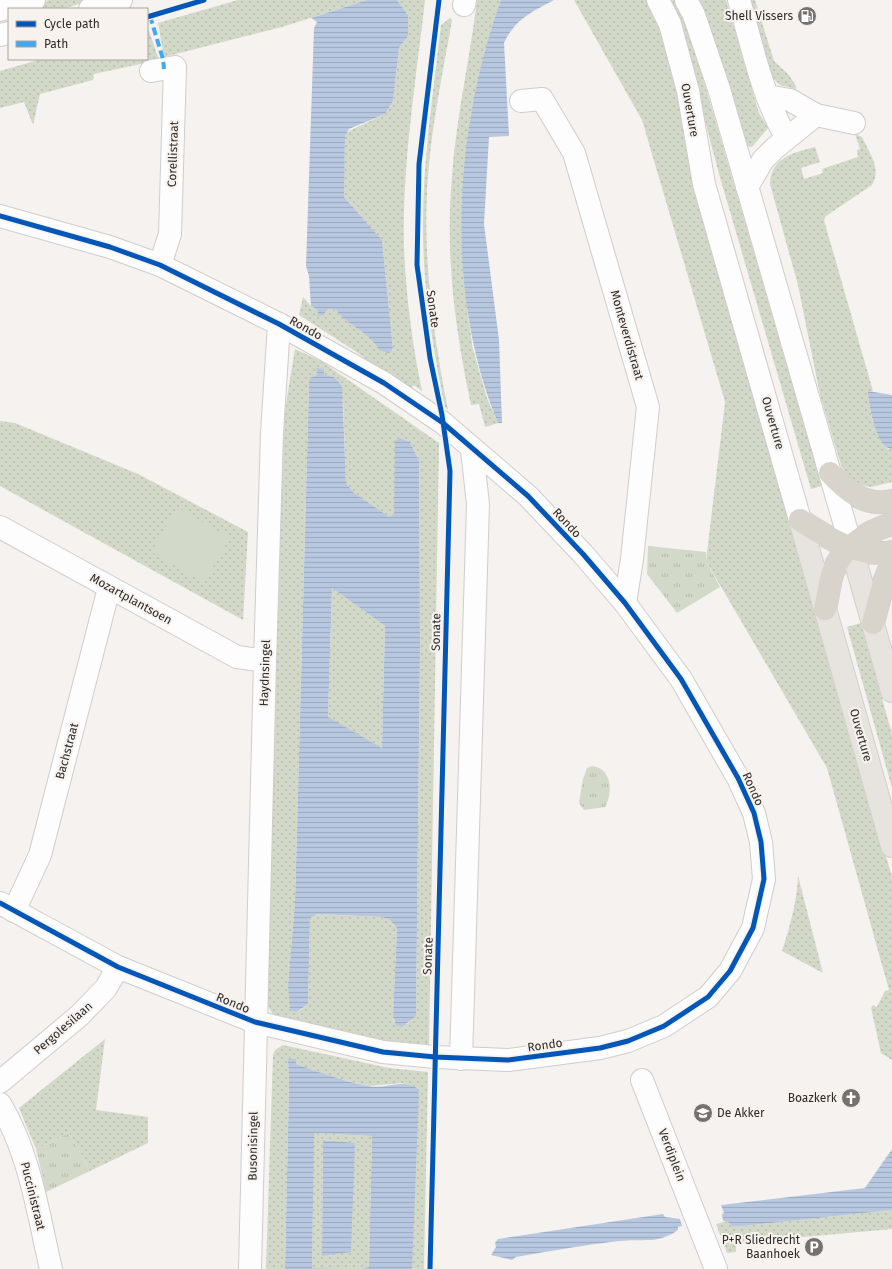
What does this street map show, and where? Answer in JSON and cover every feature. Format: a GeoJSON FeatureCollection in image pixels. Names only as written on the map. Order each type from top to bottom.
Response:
{"type":"FeatureCollection","features":[{"type":"Feature","properties":{"kind":"highway"},"geometry":{"type":"LineString","coordinates":[[830,473],[846,490],[859,498],[885,502],[892,501]]}},
{"type":"Feature","properties":{"kind":"highway"},"geometry":{"type":"LineString","coordinates":[[800,520],[831,540],[868,552],[884,554],[892,552]]}},
{"type":"Feature","properties":{"kind":"highway"},"geometry":{"type":"LineString","coordinates":[[825,609],[833,571],[851,546],[869,533],[892,524]]}},
{"type":"Feature","properties":{"kind":"highway"},"geometry":{"type":"LineString","coordinates":[[873,623],[884,582],[892,563]]}},
{"type":"Feature","properties":{"kind":"main road","name":"Ouverture"},"geometry":{"type":"LineString","coordinates":[[800,520],[892,846]]}},
{"type":"Feature","properties":{"kind":"main road"},"geometry":{"type":"LineString","coordinates":[[851,546],[892,691]]}},
{"type":"Feature","properties":{"kind":"street"},"geometry":{"type":"LineString","coordinates":[[0,10],[34,0]]}},
{"type":"Feature","properties":{"kind":"street"},"geometry":{"type":"LineString","coordinates":[[93,8],[121,0]]}},
{"type":"Feature","properties":{"kind":"street","name":"Ouverture"},"geometry":{"type":"LineString","coordinates":[[658,0],[670,24],[688,91],[704,184],[800,520]]}},
{"type":"Feature","properties":{"kind":"street"},"geometry":{"type":"LineString","coordinates":[[686,0],[694,15],[718,89],[851,546]]}},
{"type":"Feature","properties":{"kind":"street"},"geometry":{"type":"LineString","coordinates":[[739,0],[767,96],[775,117],[786,137]]}},
{"type":"Feature","properties":{"kind":"street","name":"Corellistraat"},"geometry":{"type":"LineString","coordinates":[[151,70],[175,67],[170,234],[160,265]]}},
{"type":"Feature","properties":{"kind":"street"},"geometry":{"type":"LineString","coordinates":[[767,96],[790,100],[816,115],[854,123]]}},
{"type":"Feature","properties":{"kind":"street","name":"Monteverdistraat"},"geometry":{"type":"LineString","coordinates":[[521,101],[542,99],[574,153],[648,407],[632,559],[624,603]]}},
{"type":"Feature","properties":{"kind":"street"},"geometry":{"type":"LineString","coordinates":[[747,187],[763,160],[786,137],[803,127],[816,115]]}},
{"type":"Feature","properties":{"kind":"street","name":"Rondo"},"geometry":{"type":"LineString","coordinates":[[0,216],[110,247],[160,265],[279,324],[384,383],[442,423],[528,496],[582,554],[624,603],[680,679],[738,778],[754,813],[761,842],[764,879],[753,928],[730,971],[708,997],[664,1026],[628,1040],[600,1048],[508,1060],[461,1059],[383,1052],[255,1022],[118,967],[7,907]]}},
{"type":"Feature","properties":{"kind":"street","name":"Haydnsingel"},"geometry":{"type":"LineString","coordinates":[[255,1022],[262,849],[265,661],[272,433],[279,324]]}},
{"type":"Feature","properties":{"kind":"street"},"geometry":{"type":"LineString","coordinates":[[461,1059],[478,504],[472,450]]}},
{"type":"Feature","properties":{"kind":"street","name":"Mozartplantsoen"},"geometry":{"type":"LineString","coordinates":[[0,527],[237,657],[265,661]]}},
{"type":"Feature","properties":{"kind":"street","name":"Bachstraat"},"geometry":{"type":"LineString","coordinates":[[7,907],[40,855],[110,588]]}},
{"type":"Feature","properties":{"kind":"street","name":"Pergolesilaan"},"geometry":{"type":"LineString","coordinates":[[0,1082],[80,1015],[106,988],[118,967]]}},
{"type":"Feature","properties":{"kind":"street","name":"Busonisingel"},"geometry":{"type":"LineString","coordinates":[[250,1269],[255,1022]]}},
{"type":"Feature","properties":{"kind":"street","name":"Verdiplein"},"geometry":{"type":"LineString","coordinates":[[642,1080],[716,1269]]}},
{"type":"Feature","properties":{"kind":"street","name":"Puccinistraat"},"geometry":{"type":"LineString","coordinates":[[0,1104],[8,1117],[29,1170],[51,1269]]}},
{"type":"Feature","properties":{"kind":"green space"},"geometry":{"type":"Polygon","coordinates":[[[49,0],[92,0],[65,8],[21,8],[49,0]]]}},
{"type":"Feature","properties":{"kind":"green space"},"geometry":{"type":"Polygon","coordinates":[[[238,0],[367,0],[282,27],[164,57],[158,23],[238,0]]]}},
{"type":"Feature","properties":{"kind":"green space"},"geometry":{"type":"Polygon","coordinates":[[[397,0],[425,0],[410,123],[404,216],[406,283],[412,337],[422,391],[414,385],[409,391],[355,351],[299,315],[303,297],[311,306],[318,310],[317,315],[326,309],[336,310],[348,322],[368,334],[382,351],[393,350],[382,240],[344,197],[343,193],[345,136],[347,132],[385,114],[393,101],[399,48],[408,36],[408,15],[397,0]]]}},
{"type":"Feature","properties":{"kind":"green space"},"geometry":{"type":"Polygon","coordinates":[[[477,0],[501,0],[485,51],[470,120],[467,310],[473,349],[487,398],[498,423],[485,427],[479,404],[471,405],[465,377],[453,292],[450,235],[450,206],[454,155],[477,0]]]}},
{"type":"Feature","properties":{"kind":"green space"},"geometry":{"type":"Polygon","coordinates":[[[574,0],[650,0],[665,43],[682,108],[694,175],[892,877],[892,1060],[881,1053],[871,1008],[873,1005],[877,1007],[885,991],[889,990],[827,768],[706,561],[725,402],[642,120],[574,0]]]}},
{"type":"Feature","properties":{"kind":"green space"},"geometry":{"type":"Polygon","coordinates":[[[666,0],[679,0],[691,37],[822,486],[811,489],[719,174],[695,83],[666,0]]]}},
{"type":"Feature","properties":{"kind":"green space"},"geometry":{"type":"Polygon","coordinates":[[[695,0],[726,0],[759,113],[768,128],[752,147],[746,146],[695,0]]]}},
{"type":"Feature","properties":{"kind":"green space"},"geometry":{"type":"Polygon","coordinates":[[[749,0],[755,0],[774,61],[789,75],[796,86],[796,89],[780,85],[771,76],[749,0]]]}},
{"type":"Feature","properties":{"kind":"green space"},"geometry":{"type":"Polygon","coordinates":[[[450,18],[452,20],[432,137],[428,176],[426,235],[433,323],[448,410],[445,407],[438,372],[427,300],[424,263],[423,204],[430,114],[441,25],[450,18]]]}},
{"type":"Feature","properties":{"kind":"green space"},"geometry":{"type":"Polygon","coordinates":[[[148,28],[159,60],[94,74],[93,80],[40,94],[33,125],[24,102],[0,108],[0,71],[38,60],[148,60],[148,28]]]}},
{"type":"Feature","properties":{"kind":"green space"},"geometry":{"type":"Polygon","coordinates":[[[855,134],[862,137],[871,155],[876,173],[875,179],[872,185],[826,216],[824,220],[873,391],[868,391],[873,422],[883,443],[888,449],[892,449],[892,482],[871,487],[862,485],[849,477],[841,465],[820,395],[798,285],[770,184],[771,175],[774,168],[779,162],[791,154],[815,147],[820,162],[801,168],[804,179],[823,173],[822,169],[858,157],[857,150],[860,149],[855,134]]]}},
{"type":"Feature","properties":{"kind":"green space"},"geometry":{"type":"Polygon","coordinates":[[[295,349],[321,361],[439,443],[429,1045],[376,1042],[273,1015],[267,1004],[281,434],[295,349]],[[316,368],[317,375],[309,385],[295,903],[288,985],[293,1010],[298,1012],[308,1004],[310,918],[316,914],[382,917],[390,920],[397,928],[394,1022],[407,1024],[416,1015],[420,648],[419,461],[410,442],[394,514],[389,518],[353,492],[346,483],[343,401],[324,375],[316,368]]]}},
{"type":"Feature","properties":{"kind":"green space"},"geometry":{"type":"Polygon","coordinates":[[[0,421],[15,423],[138,474],[248,532],[243,620],[0,486],[0,421]]]}},
{"type":"Feature","properties":{"kind":"green space"},"geometry":{"type":"Polygon","coordinates":[[[177,507],[230,538],[204,583],[151,552],[177,507]]]}},
{"type":"Feature","properties":{"kind":"green space"},"geometry":{"type":"Polygon","coordinates":[[[648,546],[706,552],[706,561],[720,587],[677,613],[647,574],[648,546]]]}},
{"type":"Feature","properties":{"kind":"green space"},"geometry":{"type":"Polygon","coordinates":[[[332,588],[385,626],[382,748],[328,718],[332,588]]]}},
{"type":"Feature","properties":{"kind":"green space"},"geometry":{"type":"Polygon","coordinates":[[[861,623],[892,734],[892,788],[847,627],[861,623]]]}},
{"type":"Feature","properties":{"kind":"green space"},"geometry":{"type":"Polygon","coordinates":[[[592,766],[604,771],[607,776],[610,788],[608,801],[605,807],[584,810],[579,803],[583,779],[587,768],[592,766]]]}},
{"type":"Feature","properties":{"kind":"green space"},"geometry":{"type":"Polygon","coordinates":[[[798,876],[823,973],[782,951],[793,914],[798,876]]]}},
{"type":"Feature","properties":{"kind":"green space"},"geometry":{"type":"Polygon","coordinates":[[[105,1039],[96,1110],[148,1117],[148,1143],[90,1171],[69,1133],[36,1149],[19,1108],[105,1039]]]}},
{"type":"Feature","properties":{"kind":"green space"},"geometry":{"type":"Polygon","coordinates":[[[283,1045],[389,1068],[428,1072],[424,1269],[412,1269],[403,1083],[369,1086],[328,1076],[296,1064],[296,1059],[288,1059],[289,1084],[285,1269],[266,1269],[273,1055],[275,1050],[283,1045]]]}},
{"type":"Feature","properties":{"kind":"green space"},"geometry":{"type":"Polygon","coordinates":[[[69,1133],[90,1171],[46,1192],[36,1149],[69,1133]]]}},
{"type":"Feature","properties":{"kind":"green space"},"geometry":{"type":"Polygon","coordinates":[[[313,1133],[372,1136],[369,1267],[359,1269],[312,1269],[313,1133]],[[323,1140],[322,1256],[355,1143],[323,1140]]]}},
{"type":"Feature","properties":{"kind":"green space"},"geometry":{"type":"Polygon","coordinates":[[[892,1210],[892,1229],[736,1243],[736,1252],[727,1253],[716,1224],[727,1221],[733,1227],[892,1210]]]}},
{"type":"Feature","properties":{"kind":"water"},"geometry":{"type":"Polygon","coordinates":[[[367,0],[397,0],[408,15],[408,36],[399,48],[393,101],[385,114],[349,129],[345,136],[344,197],[382,240],[393,349],[389,353],[379,350],[365,333],[347,321],[336,310],[326,309],[324,315],[317,316],[318,310],[311,306],[309,276],[306,266],[314,28],[317,22],[311,18],[367,0]]]}},
{"type":"Feature","properties":{"kind":"water"},"geometry":{"type":"Polygon","coordinates":[[[501,0],[554,0],[531,13],[519,22],[508,35],[504,43],[509,136],[489,137],[484,224],[499,340],[502,423],[498,423],[481,373],[469,320],[463,267],[462,212],[465,157],[473,103],[485,50],[501,0]]]}},
{"type":"Feature","properties":{"kind":"water"},"geometry":{"type":"Polygon","coordinates":[[[316,368],[324,369],[324,375],[334,377],[342,386],[346,483],[353,492],[389,517],[394,514],[395,441],[399,438],[410,442],[419,461],[420,648],[416,1016],[402,1027],[396,1025],[393,1017],[397,928],[390,920],[382,917],[317,914],[310,918],[308,1004],[297,1012],[290,1010],[288,985],[295,903],[309,385],[310,378],[317,375],[316,368]],[[332,588],[328,717],[382,748],[385,626],[332,588]]]}},
{"type":"Feature","properties":{"kind":"water"},"geometry":{"type":"Polygon","coordinates":[[[868,391],[892,395],[892,449],[886,447],[877,434],[871,415],[868,391]]]}},
{"type":"Feature","properties":{"kind":"water"},"geometry":{"type":"Polygon","coordinates":[[[288,1059],[296,1059],[296,1064],[359,1084],[381,1087],[404,1084],[417,1088],[419,1093],[412,1269],[359,1269],[369,1267],[372,1136],[314,1133],[312,1268],[340,1269],[285,1269],[289,1084],[288,1059]]]}},
{"type":"Feature","properties":{"kind":"water"},"geometry":{"type":"Polygon","coordinates":[[[323,1140],[355,1143],[351,1252],[322,1256],[323,1140]]]}},
{"type":"Feature","properties":{"kind":"water"},"geometry":{"type":"Polygon","coordinates":[[[892,1149],[892,1210],[733,1227],[727,1221],[723,1221],[722,1214],[724,1213],[721,1205],[865,1188],[892,1149]]]}},
{"type":"Feature","properties":{"kind":"water"},"geometry":{"type":"Polygon","coordinates":[[[663,1214],[665,1217],[680,1219],[682,1226],[678,1227],[678,1230],[663,1238],[649,1240],[627,1240],[580,1246],[516,1257],[512,1260],[491,1255],[496,1247],[495,1243],[498,1239],[663,1214]]]}},
{"type":"Feature","properties":{"kind":"marked path"},"geometry":{"type":"LineString","coordinates":[[150,16],[163,59],[164,69]]}},
{"type":"Feature","properties":{"kind":"cycle path"},"geometry":{"type":"LineString","coordinates":[[148,17],[204,0]]}},
{"type":"Feature","properties":{"kind":"cycle path","name":"Sonate"},"geometry":{"type":"LineString","coordinates":[[430,1269],[450,471],[442,415],[430,358],[417,265],[419,164],[439,0]]}},
{"type":"Feature","properties":{"kind":"cycle path"},"geometry":{"type":"LineString","coordinates":[[0,216],[110,247],[160,265],[279,324],[384,383],[443,423],[528,496],[583,554],[625,603],[681,679],[738,778],[754,813],[761,842],[764,879],[753,928],[730,971],[708,997],[664,1026],[628,1041],[600,1048],[508,1060],[435,1057],[383,1052],[255,1022],[118,967],[0,903]]}},
{"type":"Feature","properties":{"kind":"place","name":"Shell Vissers"},"geometry":{"type":"Point","coordinates":[807,16]}},
{"type":"Feature","properties":{"kind":"place","name":"Boazkerk"},"geometry":{"type":"Point","coordinates":[851,1098]}},
{"type":"Feature","properties":{"kind":"place","name":"De Akker"},"geometry":{"type":"Point","coordinates":[703,1113]}},
{"type":"Feature","properties":{"kind":"place","name":"P+R Sliedrecht Baanhoek"},"geometry":{"type":"Point","coordinates":[814,1247]}}]}
